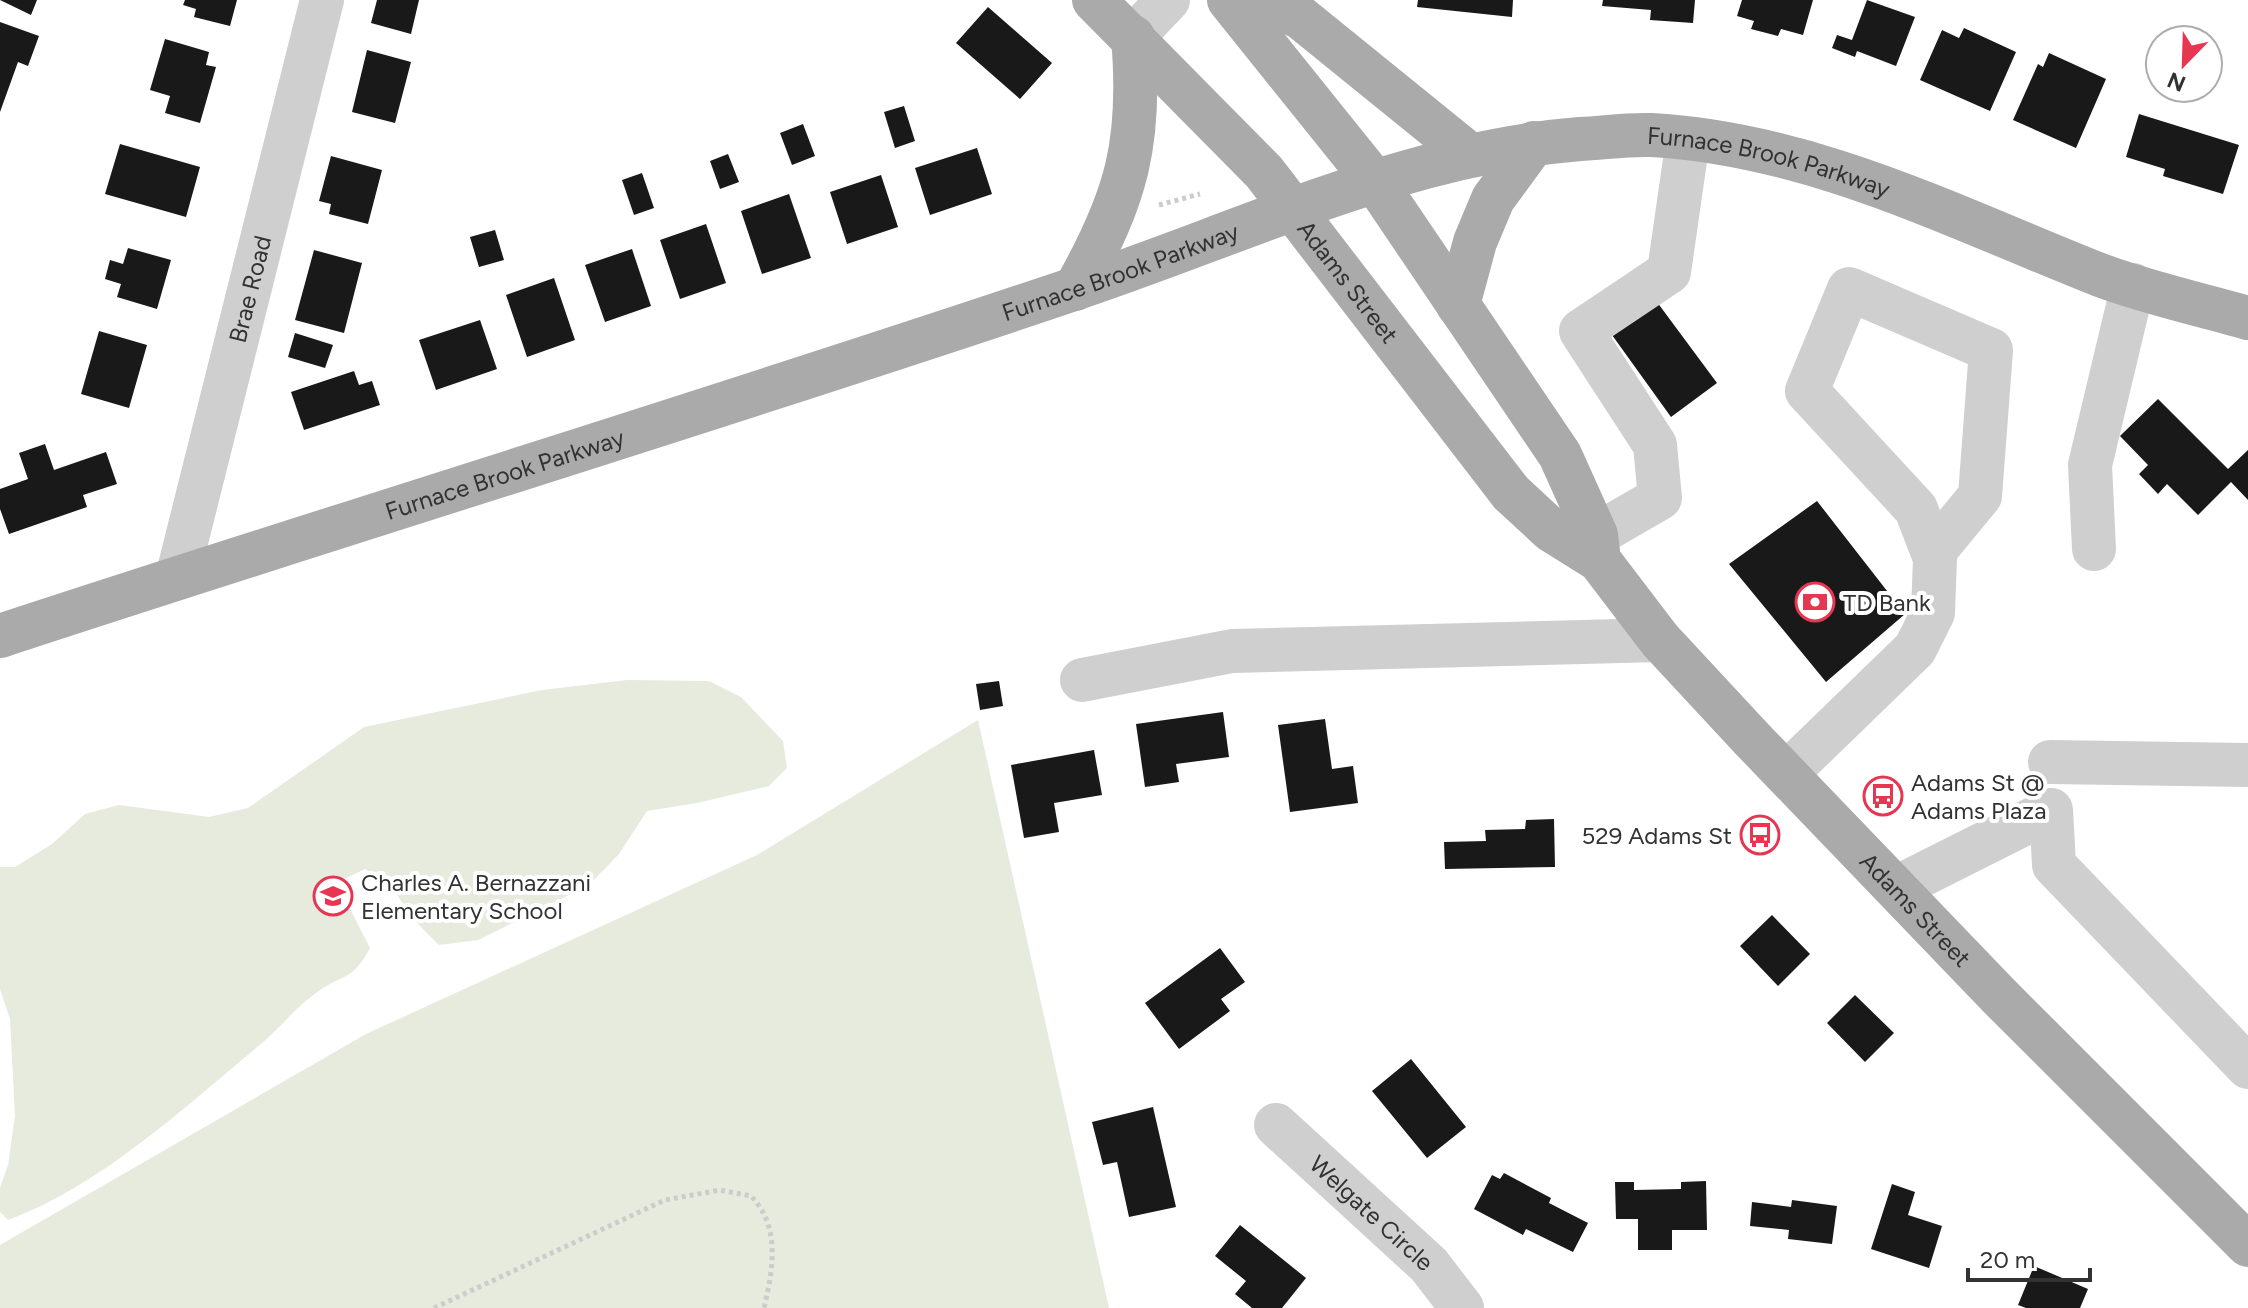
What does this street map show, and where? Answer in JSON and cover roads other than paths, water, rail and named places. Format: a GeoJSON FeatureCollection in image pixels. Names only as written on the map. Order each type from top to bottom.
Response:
{"type":"FeatureCollection","features":[{"type":"Feature","properties":{"kind":"main road","name":"Adams Street"},"geometry":{"type":"LineString","coordinates":[[1094,0],[1249,154],[1511,493],[1551,530],[1598,548]]}},
{"type":"Feature","properties":{"kind":"main road","name":"Adams Street"},"geometry":{"type":"LineString","coordinates":[[1229,0],[1376,183],[1560,455],[1598,548],[1660,640],[1896,888],[2248,1245]]}},
{"type":"Feature","properties":{"kind":"main road"},"geometry":{"type":"LineString","coordinates":[[1266,0],[1301,18],[1470,155]]}},
{"type":"Feature","properties":{"kind":"main road"},"geometry":{"type":"LineString","coordinates":[[1075,289],[1099,248],[1121,193],[1134,141],[1138,95],[1133,37]]}},
{"type":"Feature","properties":{"kind":"main road","name":"Furnace Brook Parkway"},"geometry":{"type":"LineString","coordinates":[[0,636],[1075,289],[1376,183],[1470,155],[1534,143],[1646,134],[1741,145],[1828,166],[2133,285],[2248,318]]}},
{"type":"Feature","properties":{"kind":"main road"},"geometry":{"type":"LineString","coordinates":[[1458,305],[1475,242],[1493,199],[1534,143]]}},
{"type":"Feature","properties":{"kind":"street","name":"Brae Road"},"geometry":{"type":"LineString","coordinates":[[177,578],[322,0]]}},
{"type":"Feature","properties":{"kind":"street"},"geometry":{"type":"LineString","coordinates":[[1133,37],[1168,0]]}},
{"type":"Feature","properties":{"kind":"street"},"geometry":{"type":"LineString","coordinates":[[1598,548],[1660,498],[1655,445],[1581,331],[1669,272],[1688,139]]}},
{"type":"Feature","properties":{"kind":"street"},"geometry":{"type":"LineString","coordinates":[[2094,549],[2090,465],[2133,285]]}},
{"type":"Feature","properties":{"kind":"street"},"geometry":{"type":"LineString","coordinates":[[1786,774],[1915,649],[1933,613],[1933,553],[1916,509],[1807,391],[1849,289],[1991,350],[1980,496],[1933,553]]}},
{"type":"Feature","properties":{"kind":"street"},"geometry":{"type":"LineString","coordinates":[[1082,680],[1232,651],[1660,640]]}},
{"type":"Feature","properties":{"kind":"street"},"geometry":{"type":"LineString","coordinates":[[2050,762],[2248,765]]}},
{"type":"Feature","properties":{"kind":"street"},"geometry":{"type":"LineString","coordinates":[[1896,888],[2051,810],[2054,865],[2248,1067]]}},
{"type":"Feature","properties":{"kind":"street","name":"Welgate Circle"},"geometry":{"type":"LineString","coordinates":[[1276,1125],[1429,1265],[1462,1308]]}},
{"type":"Feature","properties":{"kind":"place","name":"TD Bank"},"geometry":{"type":"Point","coordinates":[1815,602]}},
{"type":"Feature","properties":{"kind":"place","name":"Adams St @ Adams Plaza"},"geometry":{"type":"Point","coordinates":[1883,796]}},
{"type":"Feature","properties":{"kind":"place","name":"529 Adams St"},"geometry":{"type":"Point","coordinates":[1760,835]}},
{"type":"Feature","properties":{"kind":"place","name":"Charles A. Bernazzani Elementary School"},"geometry":{"type":"Point","coordinates":[333,896]}}]}
